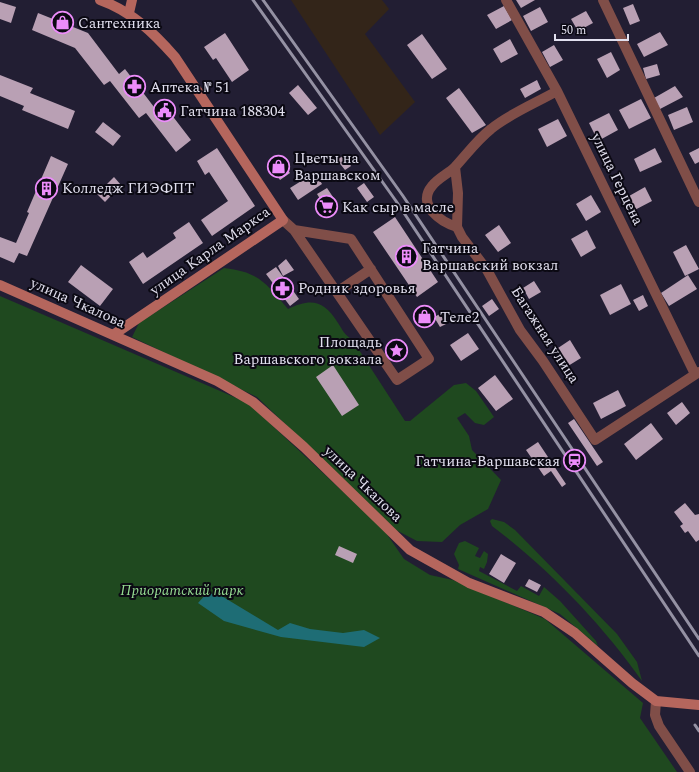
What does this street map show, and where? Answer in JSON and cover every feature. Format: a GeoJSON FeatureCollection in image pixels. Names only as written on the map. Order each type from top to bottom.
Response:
{"type":"FeatureCollection","features":[{"type":"Feature","properties":{"kind":"main road","name":"улица Карла Маркса"},"geometry":{"type":"LineString","coordinates":[[100,0],[129,13],[153,34],[184,69],[284,220],[113,335]]}},
{"type":"Feature","properties":{"kind":"main road"},"geometry":{"type":"LineString","coordinates":[[129,13],[132,0]]}},
{"type":"Feature","properties":{"kind":"main road","name":"улица Чкалова"},"geometry":{"type":"LineString","coordinates":[[0,285],[217,381],[253,402],[304,447],[410,550],[469,583],[544,612],[575,633],[632,683],[656,701]]}},
{"type":"Feature","properties":{"kind":"main road"},"geometry":{"type":"LineString","coordinates":[[656,701],[699,705]]}},
{"type":"Feature","properties":{"kind":"street","name":"улица Герцена"},"geometry":{"type":"LineString","coordinates":[[506,0],[557,91],[697,373]]}},
{"type":"Feature","properties":{"kind":"street"},"geometry":{"type":"LineString","coordinates":[[603,0],[699,202]]}},
{"type":"Feature","properties":{"kind":"street"},"geometry":{"type":"LineString","coordinates":[[455,167],[455,182],[458,193],[457,227],[442,220],[428,205],[427,197],[433,184],[442,179],[455,167],[474,144],[492,128],[557,91]]}},
{"type":"Feature","properties":{"kind":"street"},"geometry":{"type":"LineString","coordinates":[[442,179],[455,182]]}},
{"type":"Feature","properties":{"kind":"street"},"geometry":{"type":"LineString","coordinates":[[284,220],[294,230],[397,380],[429,358],[351,239],[294,230]]}},
{"type":"Feature","properties":{"kind":"street","name":"Багажная улица"},"geometry":{"type":"LineString","coordinates":[[457,227],[462,237],[487,270],[520,330],[543,361],[595,440],[697,373]]}},
{"type":"Feature","properties":{"kind":"street"},"geometry":{"type":"LineString","coordinates":[[337,292],[371,269]]}},
{"type":"Feature","properties":{"kind":"street"},"geometry":{"type":"LineString","coordinates":[[656,701],[655,715],[659,726],[690,772]]}},
{"type":"Feature","properties":{"kind":"shaded area"},"geometry":{"type":"Polygon","coordinates":[[[291,0],[382,0],[389,9],[365,34],[415,102],[380,135],[291,0]]]}},
{"type":"Feature","properties":{"kind":"shaded area"},"geometry":{"type":"Polygon","coordinates":[[[207,593],[220,595],[278,630],[290,623],[310,629],[343,633],[364,630],[380,638],[364,647],[281,637],[224,621],[198,603],[207,593]]]}},
{"type":"Feature","properties":{"kind":"green space"},"geometry":{"type":"Polygon","coordinates":[[[224,268],[246,272],[261,280],[274,292],[288,309],[304,303],[316,303],[328,310],[346,334],[352,339],[405,421],[410,421],[454,385],[466,383],[476,391],[494,417],[484,425],[475,423],[465,413],[457,418],[469,436],[472,450],[501,480],[488,509],[460,525],[442,542],[417,541],[396,530],[257,397],[132,337],[139,323],[224,268]]]}},
{"type":"Feature","properties":{"kind":"green space","name":"Приоратский парк"},"geometry":{"type":"Polygon","coordinates":[[[0,296],[248,403],[384,530],[404,559],[430,575],[453,580],[545,619],[643,703],[640,718],[677,772],[0,772],[0,296]]]}},
{"type":"Feature","properties":{"kind":"green space"},"geometry":{"type":"Polygon","coordinates":[[[492,519],[504,522],[515,530],[617,634],[637,662],[642,681],[592,618],[534,560],[492,526],[490,521],[492,519]]]}},
{"type":"Feature","properties":{"kind":"green space"},"geometry":{"type":"Polygon","coordinates":[[[465,541],[479,548],[475,556],[480,558],[484,551],[488,554],[484,569],[480,567],[479,571],[517,591],[521,586],[539,596],[544,587],[560,601],[596,641],[598,646],[560,614],[458,569],[459,565],[454,554],[459,543],[465,541]]]}},
{"type":"Feature","properties":{"kind":"building"},"geometry":{"type":"Polygon","coordinates":[[[516,0],[535,0],[521,8],[516,0]]]}},
{"type":"Feature","properties":{"kind":"building"},"geometry":{"type":"Polygon","coordinates":[[[0,2],[16,7],[11,23],[0,19],[0,2]]]}},
{"type":"Feature","properties":{"kind":"building"},"geometry":{"type":"Polygon","coordinates":[[[633,4],[640,21],[630,25],[623,8],[633,4]]]}},
{"type":"Feature","properties":{"kind":"building"},"geometry":{"type":"Polygon","coordinates":[[[504,6],[512,20],[496,29],[487,15],[504,6]]]}},
{"type":"Feature","properties":{"kind":"building"},"geometry":{"type":"Polygon","coordinates":[[[540,7],[548,22],[531,31],[523,16],[540,7]]]}},
{"type":"Feature","properties":{"kind":"building"},"geometry":{"type":"Polygon","coordinates":[[[586,11],[593,23],[578,31],[571,19],[586,11]]]}},
{"type":"Feature","properties":{"kind":"building"},"geometry":{"type":"Polygon","coordinates":[[[38,13],[88,33],[119,74],[125,69],[154,107],[161,101],[191,140],[176,152],[146,113],[139,118],[110,81],[104,85],[75,48],[32,30],[38,13]]]}},
{"type":"Feature","properties":{"kind":"building"},"geometry":{"type":"Polygon","coordinates":[[[660,32],[668,45],[644,57],[637,44],[660,32]]]}},
{"type":"Feature","properties":{"kind":"building"},"geometry":{"type":"Polygon","coordinates":[[[225,33],[249,70],[232,82],[216,58],[213,60],[204,47],[225,33]]]}},
{"type":"Feature","properties":{"kind":"building"},"geometry":{"type":"Polygon","coordinates":[[[422,34],[447,69],[432,79],[407,45],[422,34]]]}},
{"type":"Feature","properties":{"kind":"building"},"geometry":{"type":"Polygon","coordinates":[[[510,39],[518,54],[501,63],[493,49],[510,39]]]}},
{"type":"Feature","properties":{"kind":"building"},"geometry":{"type":"Polygon","coordinates":[[[554,45],[563,60],[550,67],[542,52],[554,45]]]}},
{"type":"Feature","properties":{"kind":"building"},"geometry":{"type":"Polygon","coordinates":[[[611,52],[620,70],[607,78],[597,59],[611,52]]]}},
{"type":"Feature","properties":{"kind":"building"},"geometry":{"type":"Polygon","coordinates":[[[657,64],[660,75],[646,79],[643,68],[657,64]]]}},
{"type":"Feature","properties":{"kind":"building"},"geometry":{"type":"Polygon","coordinates":[[[0,75],[33,88],[30,93],[75,111],[68,129],[22,110],[24,106],[0,96],[0,75]]]}},
{"type":"Feature","properties":{"kind":"building"},"geometry":{"type":"Polygon","coordinates":[[[537,80],[541,89],[525,98],[520,89],[537,80]]]}},
{"type":"Feature","properties":{"kind":"building"},"geometry":{"type":"Polygon","coordinates":[[[298,85],[317,108],[308,115],[289,93],[298,85]]]}},
{"type":"Feature","properties":{"kind":"building"},"geometry":{"type":"Polygon","coordinates":[[[675,86],[683,97],[660,109],[654,98],[675,86]]]}},
{"type":"Feature","properties":{"kind":"building"},"geometry":{"type":"Polygon","coordinates":[[[459,88],[486,125],[472,133],[446,98],[459,88]]]}},
{"type":"Feature","properties":{"kind":"building"},"geometry":{"type":"Polygon","coordinates":[[[641,99],[651,118],[629,129],[619,110],[641,99]]]}},
{"type":"Feature","properties":{"kind":"building"},"geometry":{"type":"Polygon","coordinates":[[[687,107],[693,122],[674,130],[668,115],[687,107]]]}},
{"type":"Feature","properties":{"kind":"building"},"geometry":{"type":"Polygon","coordinates":[[[609,113],[618,130],[598,141],[589,123],[609,113]]]}},
{"type":"Feature","properties":{"kind":"building"},"geometry":{"type":"Polygon","coordinates":[[[558,119],[567,136],[547,147],[538,129],[558,119]]]}},
{"type":"Feature","properties":{"kind":"building"},"geometry":{"type":"Polygon","coordinates":[[[103,122],[121,136],[113,146],[95,132],[103,122]]]}},
{"type":"Feature","properties":{"kind":"building"},"geometry":{"type":"Polygon","coordinates":[[[217,148],[255,206],[212,236],[201,220],[228,201],[209,172],[205,175],[197,161],[217,148]]]}},
{"type":"Feature","properties":{"kind":"building"},"geometry":{"type":"Polygon","coordinates":[[[655,148],[662,162],[640,172],[634,159],[655,148]]]}},
{"type":"Feature","properties":{"kind":"building"},"geometry":{"type":"Polygon","coordinates":[[[699,148],[699,162],[695,164],[689,153],[699,148]]]}},
{"type":"Feature","properties":{"kind":"building","name":"Цветы на Варшавском"},"geometry":{"type":"Polygon","coordinates":[[[278,155],[290,173],[280,180],[268,162],[278,155]]]}},
{"type":"Feature","properties":{"kind":"building"},"geometry":{"type":"Polygon","coordinates":[[[344,155],[351,166],[345,170],[337,160],[344,155]]]}},
{"type":"Feature","properties":{"kind":"building","name":"Колледж ГИЭФПТ"},"geometry":{"type":"Polygon","coordinates":[[[51,156],[68,164],[27,256],[19,253],[14,263],[0,257],[0,237],[16,243],[29,213],[27,212],[51,156]]]}},
{"type":"Feature","properties":{"kind":"building"},"geometry":{"type":"Polygon","coordinates":[[[114,177],[121,185],[105,202],[97,194],[114,177]]]}},
{"type":"Feature","properties":{"kind":"building"},"geometry":{"type":"Polygon","coordinates":[[[318,177],[322,184],[298,200],[290,188],[306,178],[318,177]]]}},
{"type":"Feature","properties":{"kind":"building"},"geometry":{"type":"Polygon","coordinates":[[[364,183],[374,197],[367,202],[357,188],[364,183]]]}},
{"type":"Feature","properties":{"kind":"building"},"geometry":{"type":"Polygon","coordinates":[[[645,187],[652,201],[629,213],[622,200],[645,187]]]}},
{"type":"Feature","properties":{"kind":"building"},"geometry":{"type":"Polygon","coordinates":[[[327,188],[337,203],[327,210],[317,194],[327,188]]]}},
{"type":"Feature","properties":{"kind":"building"},"geometry":{"type":"Polygon","coordinates":[[[591,195],[601,212],[586,221],[576,204],[591,195]]]}},
{"type":"Feature","properties":{"kind":"building","name":"Гатчина Варшавский вокзал"},"geometry":{"type":"Polygon","coordinates":[[[395,217],[438,282],[417,297],[373,232],[395,217]]]}},
{"type":"Feature","properties":{"kind":"building"},"geometry":{"type":"Polygon","coordinates":[[[189,222],[203,243],[143,284],[129,262],[143,252],[147,258],[176,238],[173,233],[189,222]]]}},
{"type":"Feature","properties":{"kind":"building"},"geometry":{"type":"Polygon","coordinates":[[[499,225],[511,243],[498,252],[485,235],[499,225]]]}},
{"type":"Feature","properties":{"kind":"building"},"geometry":{"type":"Polygon","coordinates":[[[587,230],[596,248],[581,257],[571,239],[587,230]]]}},
{"type":"Feature","properties":{"kind":"building"},"geometry":{"type":"Polygon","coordinates":[[[686,245],[699,269],[685,276],[673,252],[686,245]]]}},
{"type":"Feature","properties":{"kind":"building"},"geometry":{"type":"Polygon","coordinates":[[[286,259],[294,270],[283,276],[278,266],[286,259]]]}},
{"type":"Feature","properties":{"kind":"building"},"geometry":{"type":"Polygon","coordinates":[[[81,265],[113,289],[100,306],[68,282],[81,265]]]}},
{"type":"Feature","properties":{"kind":"building"},"geometry":{"type":"Polygon","coordinates":[[[276,267],[299,299],[290,306],[266,274],[276,267]]]}},
{"type":"Feature","properties":{"kind":"building"},"geometry":{"type":"Polygon","coordinates":[[[688,275],[697,289],[669,306],[661,293],[688,275]]]}},
{"type":"Feature","properties":{"kind":"building"},"geometry":{"type":"Polygon","coordinates":[[[534,281],[541,292],[529,299],[523,288],[534,281]]]}},
{"type":"Feature","properties":{"kind":"building"},"geometry":{"type":"Polygon","coordinates":[[[621,284],[631,304],[610,315],[600,295],[621,284]]]}},
{"type":"Feature","properties":{"kind":"building"},"geometry":{"type":"Polygon","coordinates":[[[643,295],[648,306],[639,311],[633,300],[643,295]]]}},
{"type":"Feature","properties":{"kind":"building"},"geometry":{"type":"Polygon","coordinates":[[[492,299],[499,309],[489,316],[482,306],[492,299]]]}},
{"type":"Feature","properties":{"kind":"building"},"geometry":{"type":"Polygon","coordinates":[[[440,314],[446,324],[440,327],[434,317],[440,314]]]}},
{"type":"Feature","properties":{"kind":"building"},"geometry":{"type":"Polygon","coordinates":[[[468,333],[479,349],[461,361],[450,345],[468,333]]]}},
{"type":"Feature","properties":{"kind":"building"},"geometry":{"type":"Polygon","coordinates":[[[570,340],[581,358],[568,366],[558,348],[570,340]]]}},
{"type":"Feature","properties":{"kind":"building"},"geometry":{"type":"Polygon","coordinates":[[[333,365],[359,405],[342,416],[316,377],[333,365]]]}},
{"type":"Feature","properties":{"kind":"building"},"geometry":{"type":"Polygon","coordinates":[[[495,375],[513,399],[496,411],[478,388],[495,375]]]}},
{"type":"Feature","properties":{"kind":"building"},"geometry":{"type":"Polygon","coordinates":[[[618,390],[626,406],[601,419],[593,403],[618,390]]]}},
{"type":"Feature","properties":{"kind":"building"},"geometry":{"type":"Polygon","coordinates":[[[682,402],[690,413],[676,425],[667,413],[682,402]]]}},
{"type":"Feature","properties":{"kind":"building"},"geometry":{"type":"Polygon","coordinates":[[[574,419],[603,462],[597,466],[568,423],[574,419]]]}},
{"type":"Feature","properties":{"kind":"building"},"geometry":{"type":"Polygon","coordinates":[[[651,423],[663,439],[636,460],[624,444],[651,423]]]}},
{"type":"Feature","properties":{"kind":"building"},"geometry":{"type":"Polygon","coordinates":[[[538,442],[566,484],[562,487],[551,471],[544,476],[526,450],[538,442]]]}},
{"type":"Feature","properties":{"kind":"building"},"geometry":{"type":"Polygon","coordinates":[[[685,503],[695,515],[699,514],[699,540],[696,542],[688,531],[685,533],[680,526],[683,524],[674,512],[685,503]]]}},
{"type":"Feature","properties":{"kind":"building"},"geometry":{"type":"Polygon","coordinates":[[[339,546],[357,554],[353,563],[335,555],[339,546]]]}},
{"type":"Feature","properties":{"kind":"building"},"geometry":{"type":"Polygon","coordinates":[[[501,554],[516,563],[504,583],[489,574],[501,554]]]}},
{"type":"Feature","properties":{"kind":"building"},"geometry":{"type":"Polygon","coordinates":[[[529,579],[541,585],[537,592],[525,586],[529,579]]]}},
{"type":"Feature","properties":{"kind":"railway"},"geometry":{"type":"LineString","coordinates":[[253,0],[396,201],[699,656]]}},
{"type":"Feature","properties":{"kind":"railway"},"geometry":{"type":"LineString","coordinates":[[263,0],[403,196],[699,639]]}},
{"type":"Feature","properties":{"kind":"railway"},"geometry":{"type":"LineString","coordinates":[[695,725],[699,731]]}},
{"type":"Feature","properties":{"kind":"place","name":"Сантехника"},"geometry":{"type":"Point","coordinates":[63,23]}},
{"type":"Feature","properties":{"kind":"place","name":"Аптека № 51"},"geometry":{"type":"Point","coordinates":[134,87]}},
{"type":"Feature","properties":{"kind":"place","name":"Гатчина 188304"},"geometry":{"type":"Point","coordinates":[164,111]}},
{"type":"Feature","properties":{"kind":"place","name":"Цветы на Варшавском"},"geometry":{"type":"Point","coordinates":[279,167]}},
{"type":"Feature","properties":{"kind":"place","name":"Колледж ГИЭФПТ"},"geometry":{"type":"Point","coordinates":[47,188]}},
{"type":"Feature","properties":{"kind":"place","name":"Как сыр в масле"},"geometry":{"type":"Point","coordinates":[327,207]}},
{"type":"Feature","properties":{"kind":"place","name":"Гатчина Варшавский вокзал"},"geometry":{"type":"Point","coordinates":[406,257]}},
{"type":"Feature","properties":{"kind":"place","name":"Родник здоровья"},"geometry":{"type":"Point","coordinates":[283,288]}},
{"type":"Feature","properties":{"kind":"place","name":"Теле2"},"geometry":{"type":"Point","coordinates":[424,317]}},
{"type":"Feature","properties":{"kind":"place","name":"Площадь Варшавского вокзала"},"geometry":{"type":"Point","coordinates":[397,351]}},
{"type":"Feature","properties":{"kind":"place","name":"Гатчина-Варшавская"},"geometry":{"type":"Point","coordinates":[575,461]}}]}
